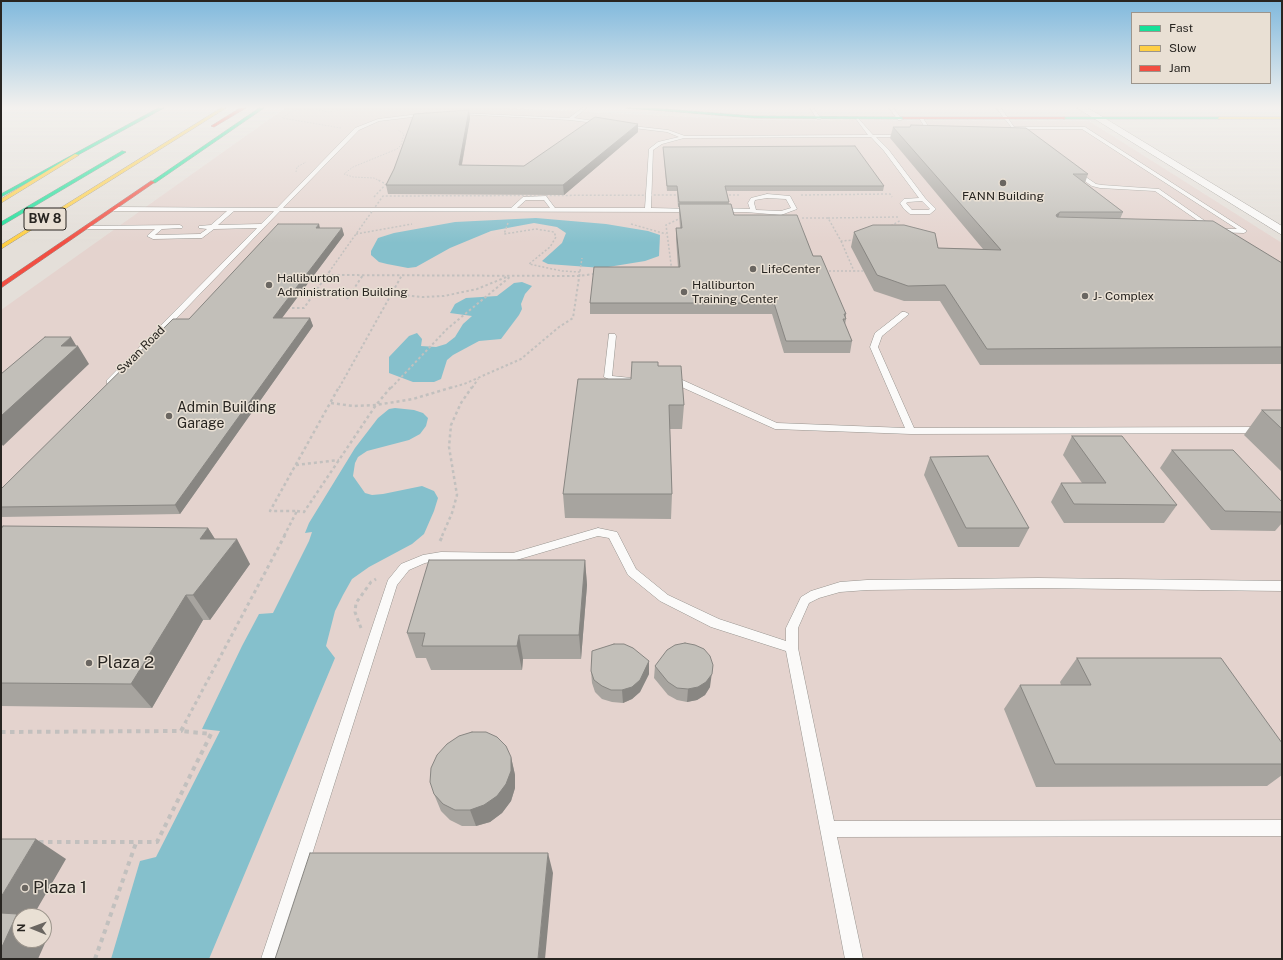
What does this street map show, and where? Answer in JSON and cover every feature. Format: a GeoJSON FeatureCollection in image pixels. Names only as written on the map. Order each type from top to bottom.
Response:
{"type":"FeatureCollection","features":[{"type":"Feature","properties":{"kind":"main road"},"geometry":{"type":"LineString","coordinates":[[1,196],[81,153]]}},
{"type":"Feature","properties":{"kind":"main road","name":"BW 8"},"geometry":{"type":"LineString","coordinates":[[1,224],[122,153]]}},
{"type":"Feature","properties":{"kind":"main road","name":"BW 8"},"geometry":{"type":"LineString","coordinates":[[1,247],[151,153]]}},
{"type":"Feature","properties":{"kind":"main road"},"geometry":{"type":"LineString","coordinates":[[89,191],[160,153]]}},
{"type":"Feature","properties":{"kind":"main road"},"geometry":{"type":"LineString","coordinates":[[1,286],[196,153]]}},
{"type":"Feature","properties":{"kind":"main road"},"geometry":{"type":"LineString","coordinates":[[1,201],[77,155]]}},
{"type":"Feature","properties":{"kind":"street"},"geometry":{"type":"LineString","coordinates":[[1153,153],[1282,232]]}},
{"type":"Feature","properties":{"kind":"lane","name":"Swan Road"},"geometry":{"type":"LineString","coordinates":[[101,391],[334,153]]}},
{"type":"Feature","properties":{"kind":"lane"},"geometry":{"type":"LineString","coordinates":[[648,210],[650,153]]}},
{"type":"Feature","properties":{"kind":"lane"},"geometry":{"type":"LineString","coordinates":[[888,153],[923,199],[933,209],[930,212],[910,212],[903,203],[906,200],[923,199]]}},
{"type":"Feature","properties":{"kind":"lane"},"geometry":{"type":"LineString","coordinates":[[1122,153],[1244,231],[1207,231],[1220,239]]}},
{"type":"Feature","properties":{"kind":"lane"},"geometry":{"type":"LineString","coordinates":[[1069,167],[1094,184],[1102,187],[1157,190],[1217,231]]}},
{"type":"Feature","properties":{"kind":"lane"},"geometry":{"type":"LineString","coordinates":[[715,210],[781,213],[794,209],[788,197],[767,196],[753,199],[751,203],[754,211]]}},
{"type":"Feature","properties":{"kind":"lane"},"geometry":{"type":"LineString","coordinates":[[513,209],[525,198],[546,198],[553,209]]}},
{"type":"Feature","properties":{"kind":"lane"},"geometry":{"type":"LineString","coordinates":[[114,209],[699,210]]}},
{"type":"Feature","properties":{"kind":"lane"},"geometry":{"type":"LineString","coordinates":[[161,227],[150,236],[202,236],[233,209]]}},
{"type":"Feature","properties":{"kind":"lane"},"geometry":{"type":"LineString","coordinates":[[201,227],[263,226]]}},
{"type":"Feature","properties":{"kind":"lane"},"geometry":{"type":"LineString","coordinates":[[88,227],[180,227]]}},
{"type":"Feature","properties":{"kind":"lane"},"geometry":{"type":"LineString","coordinates":[[905,314],[878,335],[874,347],[911,431]]}},
{"type":"Feature","properties":{"kind":"lane"},"geometry":{"type":"LineString","coordinates":[[612,336],[608,376],[618,380],[639,380]]}},
{"type":"Feature","properties":{"kind":"lane"},"geometry":{"type":"LineString","coordinates":[[660,380],[675,380],[775,426],[911,431],[1257,430],[1282,428]]}},
{"type":"Feature","properties":{"kind":"lane"},"geometry":{"type":"LineString","coordinates":[[270,959],[392,583],[405,566],[423,559],[442,556],[513,557],[598,532],[613,535],[632,572],[664,598],[715,623],[792,648]]}},
{"type":"Feature","properties":{"kind":"lane"},"geometry":{"type":"LineString","coordinates":[[854,959],[830,829],[792,648],[792,628],[805,600],[815,594],[840,586],[1038,583],[1282,586]]}},
{"type":"Feature","properties":{"kind":"lane"},"geometry":{"type":"LineString","coordinates":[[830,829],[1282,828]]}},
{"type":"Feature","properties":{"kind":"path"},"geometry":{"type":"LineString","coordinates":[[370,200],[386,184],[380,179],[353,177],[344,174],[353,166],[387,153]]}},
{"type":"Feature","properties":{"kind":"path"},"geometry":{"type":"LineString","coordinates":[[298,176],[296,173],[297,167],[307,162]]}},
{"type":"Feature","properties":{"kind":"path"},"geometry":{"type":"LineString","coordinates":[[794,195],[890,194],[894,200]]}},
{"type":"Feature","properties":{"kind":"path"},"geometry":{"type":"LineString","coordinates":[[282,308],[304,308],[383,196],[682,195],[684,210],[682,217]]}},
{"type":"Feature","properties":{"kind":"path"},"geometry":{"type":"LineString","coordinates":[[722,195],[746,195]]}},
{"type":"Feature","properties":{"kind":"path"},"geometry":{"type":"LineString","coordinates":[[672,272],[666,225],[682,217],[690,217]]}},
{"type":"Feature","properties":{"kind":"path"},"geometry":{"type":"LineString","coordinates":[[797,218],[906,217],[888,228]]}},
{"type":"Feature","properties":{"kind":"path"},"geometry":{"type":"LineString","coordinates":[[828,218],[841,241],[854,271]]}},
{"type":"Feature","properties":{"kind":"path"},"geometry":{"type":"LineString","coordinates":[[506,229],[504,234],[536,229],[554,232],[556,236],[550,247],[529,264],[562,271],[580,272]]}},
{"type":"Feature","properties":{"kind":"path"},"geometry":{"type":"LineString","coordinates":[[841,241],[856,240]]}},
{"type":"Feature","properties":{"kind":"path"},"geometry":{"type":"LineString","coordinates":[[330,403],[353,406],[376,405],[412,399],[456,387],[483,377],[521,359],[559,327],[573,318],[582,258]]}},
{"type":"Feature","properties":{"kind":"path"},"geometry":{"type":"LineString","coordinates":[[821,271],[864,271]]}},
{"type":"Feature","properties":{"kind":"path"},"geometry":{"type":"LineString","coordinates":[[327,275],[579,276],[601,273],[679,273]]}},
{"type":"Feature","properties":{"kind":"path"},"geometry":{"type":"LineString","coordinates":[[347,299],[363,275]]}},
{"type":"Feature","properties":{"kind":"path"},"geometry":{"type":"LineString","coordinates":[[402,275],[270,511],[304,512],[376,405],[395,383],[432,343],[485,296],[512,275]]}},
{"type":"Feature","properties":{"kind":"path"},"geometry":{"type":"LineString","coordinates":[[392,294],[432,297],[454,294],[478,288],[512,275]]}},
{"type":"Feature","properties":{"kind":"path"},"geometry":{"type":"LineString","coordinates":[[296,465],[339,460]]}},
{"type":"Feature","properties":{"kind":"path"},"geometry":{"type":"LineString","coordinates":[[180,731],[297,511]]}},
{"type":"Feature","properties":{"kind":"path"},"geometry":{"type":"LineString","coordinates":[[1,732],[180,731],[211,734],[157,842],[33,842]]}},
{"type":"Feature","properties":{"kind":"path"},"geometry":{"type":"LineString","coordinates":[[95,959],[136,842]]}},
{"type":"Feature","properties":{"kind":"shaded area"},"geometry":{"type":"Polygon","coordinates":[[[222,153],[1139,153],[1282,243],[1282,959],[1,959],[1,310],[222,153]]]}},
{"type":"Feature","properties":{"kind":"water"},"geometry":{"type":"Polygon","coordinates":[[[536,218],[606,224],[648,231],[660,235],[659,256],[645,261],[602,268],[548,264],[542,261],[562,243],[566,233],[557,227],[534,223],[491,231],[450,248],[416,267],[408,268],[379,262],[371,255],[371,251],[378,238],[394,233],[455,222],[536,218]]]}},
{"type":"Feature","properties":{"kind":"water"},"geometry":{"type":"Polygon","coordinates":[[[522,282],[532,286],[525,294],[521,304],[522,309],[519,315],[501,339],[479,341],[453,355],[447,360],[441,379],[434,382],[413,382],[389,373],[389,357],[409,336],[417,333],[422,339],[421,346],[436,347],[446,344],[455,337],[463,324],[472,316],[450,313],[455,304],[466,298],[497,296],[514,283],[522,282]]]}},
{"type":"Feature","properties":{"kind":"water"},"geometry":{"type":"Polygon","coordinates":[[[395,408],[414,410],[423,413],[428,418],[426,426],[420,434],[409,440],[367,451],[358,457],[355,463],[353,476],[365,493],[372,495],[422,486],[434,491],[438,498],[434,511],[424,534],[412,544],[369,567],[352,579],[343,595],[335,611],[326,646],[335,658],[209,959],[111,959],[140,861],[156,857],[220,731],[202,729],[242,646],[259,614],[273,613],[309,541],[312,532],[305,533],[309,523],[355,448],[378,418],[389,409],[395,408]]]}},
{"type":"Feature","properties":{"kind":"building"},"geometry":{"type":"Polygon","coordinates":[[[400,153],[461,153],[459,165],[524,166],[543,153],[603,153],[563,185],[386,185],[400,153]]]}},
{"type":"Feature","properties":{"kind":"building"},"geometry":{"type":"Polygon","coordinates":[[[664,153],[860,153],[884,186],[725,186],[729,202],[679,202],[677,186],[667,186],[664,153]]]}},
{"type":"Feature","properties":{"kind":"building","name":"J- Complex"},"geometry":{"type":"Polygon","coordinates":[[[916,153],[1059,153],[1088,174],[1073,174],[1123,212],[1060,212],[1056,215],[1057,217],[1213,221],[1282,263],[1282,347],[987,349],[945,285],[908,286],[877,275],[854,232],[873,225],[904,225],[935,233],[938,248],[1001,250],[916,153]]]}},
{"type":"Feature","properties":{"kind":"building","name":"LifeCenter"},"geometry":{"type":"Polygon","coordinates":[[[679,204],[731,204],[734,215],[797,215],[813,256],[821,256],[846,314],[844,314],[846,319],[843,319],[852,341],[786,341],[774,303],[590,303],[594,267],[680,267],[676,228],[682,228],[679,204]]]}},
{"type":"Feature","properties":{"kind":"building","name":"Admin Building Garage"},"geometry":{"type":"Polygon","coordinates":[[[278,224],[319,224],[316,228],[342,228],[273,318],[310,318],[175,505],[1,507],[1,489],[173,319],[189,319],[278,224]]]}},
{"type":"Feature","properties":{"kind":"building"},"geometry":{"type":"Polygon","coordinates":[[[45,337],[71,337],[61,346],[78,346],[1,416],[1,374],[45,337]]]}},
{"type":"Feature","properties":{"kind":"building"},"geometry":{"type":"Polygon","coordinates":[[[632,362],[658,362],[658,366],[681,366],[684,405],[669,405],[672,494],[563,494],[578,379],[631,379],[632,362]]]}},
{"type":"Feature","properties":{"kind":"building"},"geometry":{"type":"Polygon","coordinates":[[[1262,410],[1282,410],[1282,429],[1262,410]]]}},
{"type":"Feature","properties":{"kind":"building"},"geometry":{"type":"Polygon","coordinates":[[[1072,436],[1122,436],[1177,505],[1074,504],[1061,483],[1106,483],[1072,436]]]}},
{"type":"Feature","properties":{"kind":"building"},"geometry":{"type":"Polygon","coordinates":[[[1172,450],[1233,450],[1282,502],[1282,512],[1225,511],[1172,450]]]}},
{"type":"Feature","properties":{"kind":"building"},"geometry":{"type":"Polygon","coordinates":[[[988,456],[1029,528],[966,528],[930,457],[988,456]]]}},
{"type":"Feature","properties":{"kind":"building","name":"Plaza 2"},"geometry":{"type":"Polygon","coordinates":[[[3,526],[208,528],[200,539],[237,539],[193,595],[186,595],[131,684],[1,683],[1,529],[3,526]]]}},
{"type":"Feature","properties":{"kind":"building"},"geometry":{"type":"Polygon","coordinates":[[[429,560],[585,560],[579,635],[519,635],[517,646],[422,646],[425,633],[407,633],[429,560]]]}},
{"type":"Feature","properties":{"kind":"building"},"geometry":{"type":"Polygon","coordinates":[[[685,643],[704,649],[710,656],[713,665],[712,674],[706,682],[698,687],[688,689],[677,688],[668,682],[655,666],[667,650],[675,645],[685,643]]]}},
{"type":"Feature","properties":{"kind":"building"},"geometry":{"type":"Polygon","coordinates":[[[614,644],[624,644],[633,648],[649,661],[640,680],[632,687],[622,690],[611,690],[602,686],[594,680],[591,671],[592,651],[614,644]]]}},
{"type":"Feature","properties":{"kind":"building"},"geometry":{"type":"Polygon","coordinates":[[[1077,658],[1221,658],[1282,743],[1282,764],[1055,764],[1020,685],[1091,685],[1077,658]]]}},
{"type":"Feature","properties":{"kind":"building"},"geometry":{"type":"Polygon","coordinates":[[[472,732],[486,732],[497,737],[506,746],[511,757],[511,771],[506,784],[497,796],[484,805],[470,810],[455,810],[443,804],[434,794],[430,782],[431,768],[437,755],[447,744],[459,736],[472,732]]]}},
{"type":"Feature","properties":{"kind":"building"},"geometry":{"type":"Polygon","coordinates":[[[1,839],[36,839],[1,897],[1,839]]]}},
{"type":"Feature","properties":{"kind":"building"},"geometry":{"type":"Polygon","coordinates":[[[310,853],[548,853],[538,959],[275,959],[310,853]]]}},
{"type":"Feature","properties":{"kind":"building"},"geometry":{"type":"Polygon","coordinates":[[[1,913],[12,914],[12,925],[1,949],[1,913]]]}},
{"type":"Feature","properties":{"kind":"traffic: fast"},"geometry":{"type":"LineString","coordinates":[[1,196],[80,153]]}},
{"type":"Feature","properties":{"kind":"traffic: fast"},"geometry":{"type":"LineString","coordinates":[[1,224],[123,153]]}},
{"type":"Feature","properties":{"kind":"traffic: fast"},"geometry":{"type":"LineString","coordinates":[[153,182],[196,153]]}},
{"type":"Feature","properties":{"kind":"traffic: slow"},"geometry":{"type":"LineString","coordinates":[[1,247],[152,153]]}},
{"type":"Feature","properties":{"kind":"traffic: slow"},"geometry":{"type":"LineString","coordinates":[[1,201],[77,155]]}},
{"type":"Feature","properties":{"kind":"traffic: jam"},"geometry":{"type":"LineString","coordinates":[[1,286],[153,182]]}},
{"type":"Feature","properties":{"kind":"place","name":"FANN Building"},"geometry":{"type":"Point","coordinates":[1003,183]}},
{"type":"Feature","properties":{"kind":"place","name":"LifeCenter"},"geometry":{"type":"Point","coordinates":[753,269]}},
{"type":"Feature","properties":{"kind":"place","name":"Halliburton Administration Building"},"geometry":{"type":"Point","coordinates":[269,285]}},
{"type":"Feature","properties":{"kind":"place","name":"Halliburton Training Center"},"geometry":{"type":"Point","coordinates":[684,292]}},
{"type":"Feature","properties":{"kind":"place","name":"J- Complex"},"geometry":{"type":"Point","coordinates":[1085,296]}},
{"type":"Feature","properties":{"kind":"place","name":"Admin Building Garage"},"geometry":{"type":"Point","coordinates":[169,416]}},
{"type":"Feature","properties":{"kind":"place","name":"Plaza 2"},"geometry":{"type":"Point","coordinates":[89,663]}},
{"type":"Feature","properties":{"kind":"place","name":"Plaza 1"},"geometry":{"type":"Point","coordinates":[25,888]}}]}
